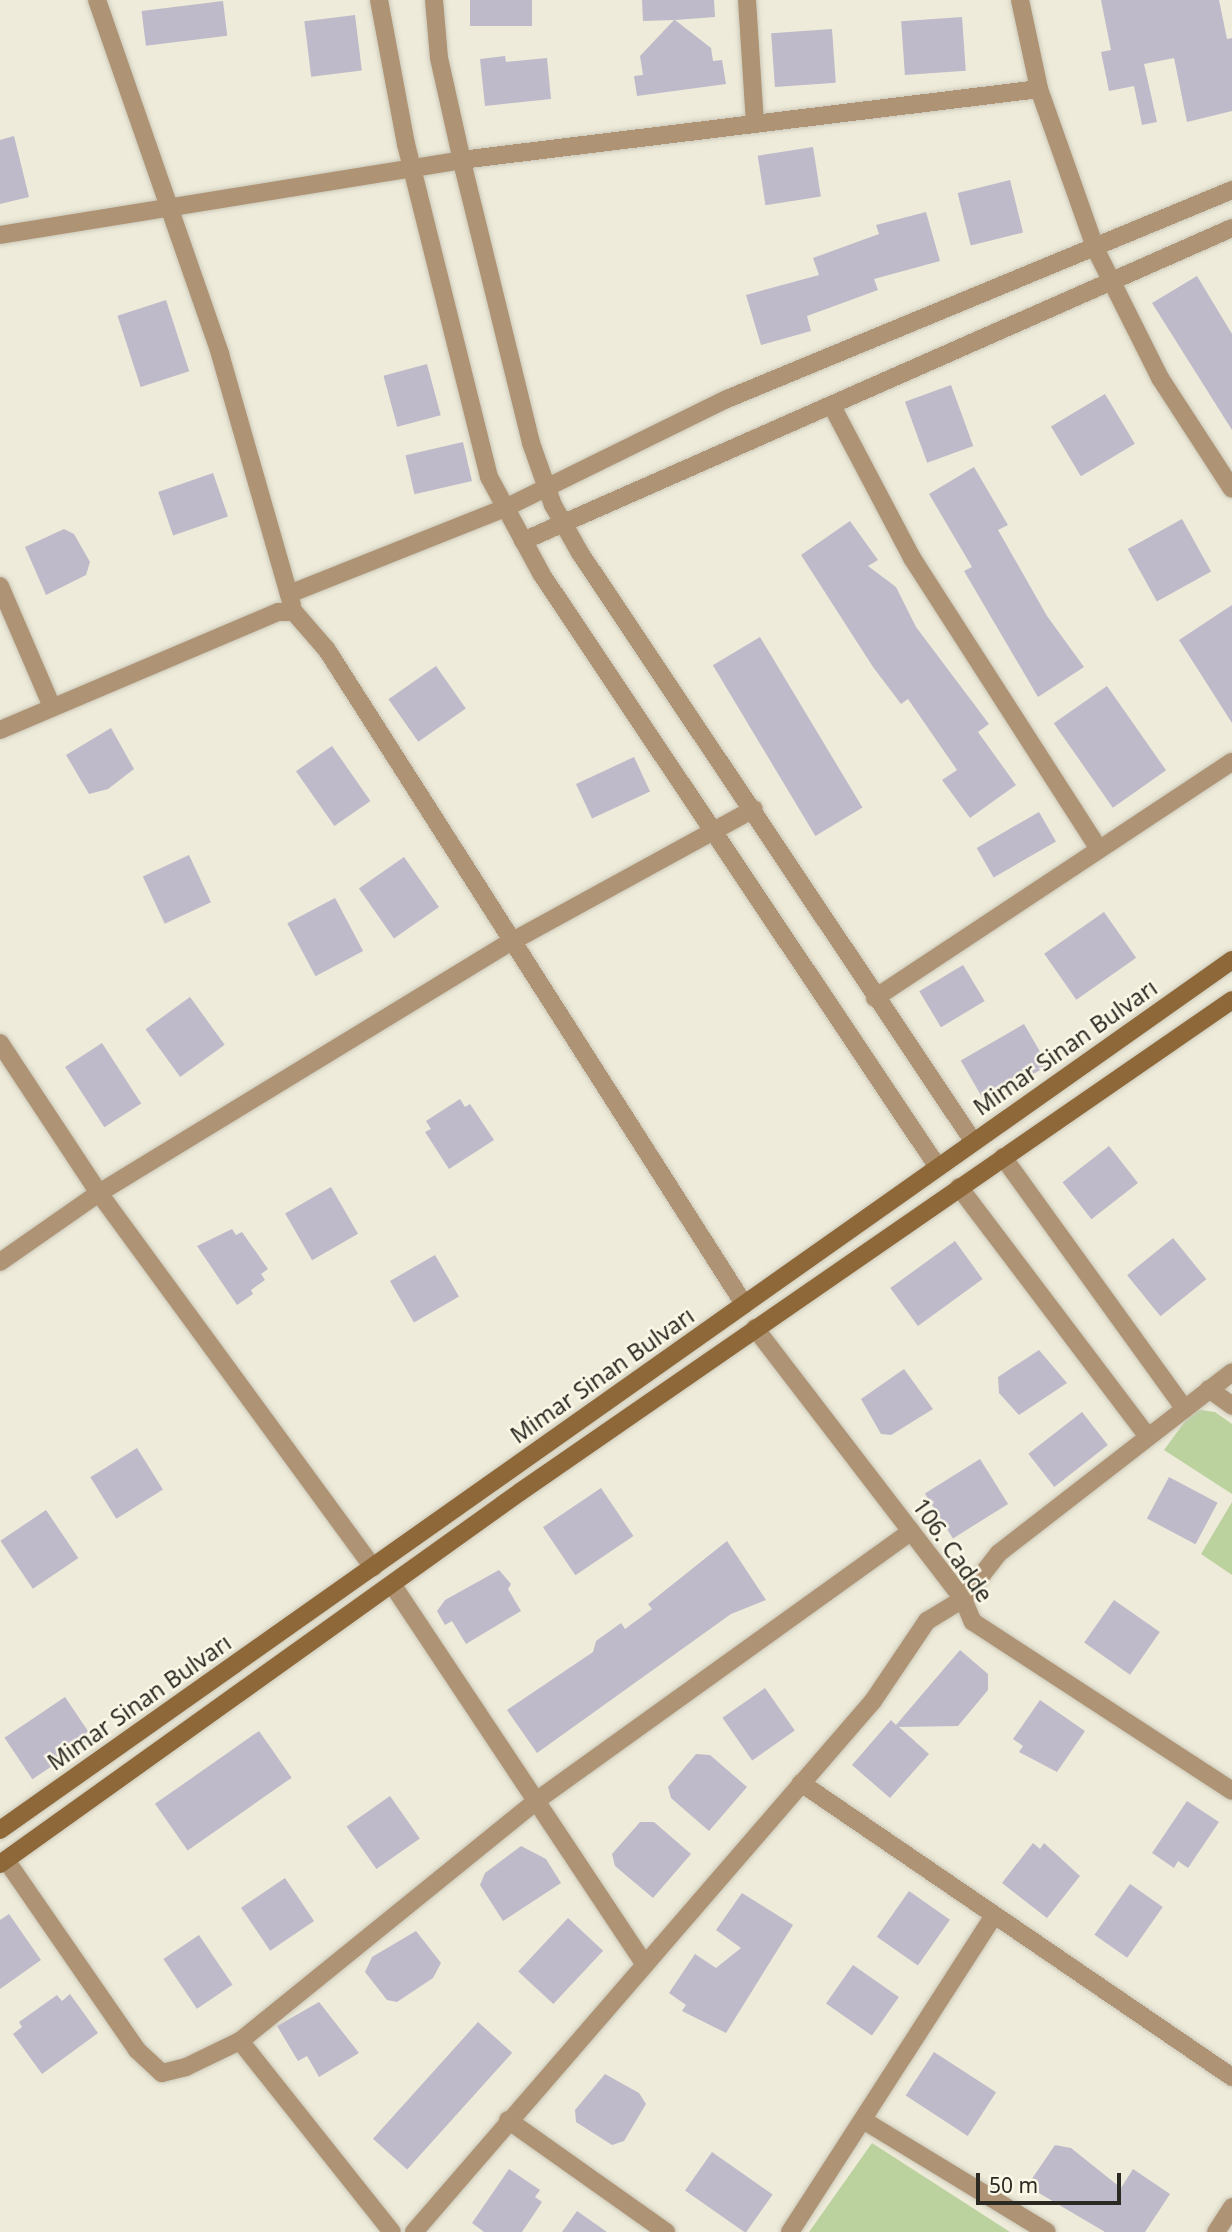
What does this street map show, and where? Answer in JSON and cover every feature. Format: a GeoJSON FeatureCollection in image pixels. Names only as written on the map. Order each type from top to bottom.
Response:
{"type":"FeatureCollection","features":[{"type":"Feature","properties":{"kind":"main road","name":"Mimar Sinan Bulvarı"},"geometry":{"type":"LineString","coordinates":[[0,1829],[1232,960]]}},
{"type":"Feature","properties":{"kind":"main road"},"geometry":{"type":"LineString","coordinates":[[3,1862],[755,1328],[1232,1000]]}},
{"type":"Feature","properties":{"kind":"street"},"geometry":{"type":"LineString","coordinates":[[97,0],[167,208],[220,354],[294,612],[327,650],[509,943],[744,1304]]}},
{"type":"Feature","properties":{"kind":"street"},"geometry":{"type":"LineString","coordinates":[[379,0],[412,168],[488,477],[523,541],[709,829],[937,1166]]}},
{"type":"Feature","properties":{"kind":"street"},"geometry":{"type":"LineString","coordinates":[[434,0],[439,58],[461,160],[530,443],[546,486],[564,524],[973,1141]]}},
{"type":"Feature","properties":{"kind":"street"},"geometry":{"type":"LineString","coordinates":[[747,0],[755,124]]}},
{"type":"Feature","properties":{"kind":"street"},"geometry":{"type":"LineString","coordinates":[[1020,0],[1039,89],[1096,250],[1160,378],[1232,489]]}},
{"type":"Feature","properties":{"kind":"street"},"geometry":{"type":"LineString","coordinates":[[0,235],[461,160],[1039,89]]}},
{"type":"Feature","properties":{"kind":"street"},"geometry":{"type":"LineString","coordinates":[[289,594],[505,508],[727,399],[1096,250],[1232,190]]}},
{"type":"Feature","properties":{"kind":"street"},"geometry":{"type":"LineString","coordinates":[[523,541],[833,408],[1232,228]]}},
{"type":"Feature","properties":{"kind":"street"},"geometry":{"type":"LineString","coordinates":[[833,408],[912,558],[1099,849]]}},
{"type":"Feature","properties":{"kind":"street"},"geometry":{"type":"LineString","coordinates":[[0,586],[52,707]]}},
{"type":"Feature","properties":{"kind":"street"},"geometry":{"type":"LineString","coordinates":[[0,730],[278,612],[294,612]]}},
{"type":"Feature","properties":{"kind":"street"},"geometry":{"type":"LineString","coordinates":[[876,998],[1232,762]]}},
{"type":"Feature","properties":{"kind":"street"},"geometry":{"type":"LineString","coordinates":[[0,1262],[99,1193],[509,943],[709,829],[754,808]]}},
{"type":"Feature","properties":{"kind":"street"},"geometry":{"type":"LineString","coordinates":[[0,1043],[99,1193],[373,1568]]}},
{"type":"Feature","properties":{"kind":"street"},"geometry":{"type":"LineString","coordinates":[[1003,1157],[1183,1407]]}},
{"type":"Feature","properties":{"kind":"street"},"geometry":{"type":"LineString","coordinates":[[959,1187],[1148,1437]]}},
{"type":"Feature","properties":{"kind":"street","name":"106. Cadde"},"geometry":{"type":"LineString","coordinates":[[755,1328],[963,1599],[973,1622],[1232,1791]]}},
{"type":"Feature","properties":{"kind":"street"},"geometry":{"type":"LineString","coordinates":[[414,2232],[508,2120],[873,1701],[927,1621],[963,1599],[999,1553],[1183,1407],[1232,1372]]}},
{"type":"Feature","properties":{"kind":"street"},"geometry":{"type":"LineString","coordinates":[[1209,1389],[1232,1406]]}},
{"type":"Feature","properties":{"kind":"street"},"geometry":{"type":"LineString","coordinates":[[3,1862],[137,2050],[162,2073],[240,2041],[536,1801],[911,1532]]}},
{"type":"Feature","properties":{"kind":"street"},"geometry":{"type":"LineString","coordinates":[[392,1584],[644,1964]]}},
{"type":"Feature","properties":{"kind":"street"},"geometry":{"type":"LineString","coordinates":[[801,1783],[1232,2077]]}},
{"type":"Feature","properties":{"kind":"street"},"geometry":{"type":"LineString","coordinates":[[790,2232],[994,1916]]}},
{"type":"Feature","properties":{"kind":"street"},"geometry":{"type":"LineString","coordinates":[[240,2041],[392,2232]]}},
{"type":"Feature","properties":{"kind":"street"},"geometry":{"type":"LineString","coordinates":[[508,2120],[667,2232]]}},
{"type":"Feature","properties":{"kind":"street"},"geometry":{"type":"LineString","coordinates":[[863,2120],[1046,2232]]}},
{"type":"Feature","properties":{"kind":"street"},"geometry":{"type":"LineString","coordinates":[[1216,2232],[1232,2207]]}},
{"type":"Feature","properties":{"kind":"green space"},"geometry":{"type":"Polygon","coordinates":[[[1194,1409],[1215,1412],[1232,1424],[1232,1494],[1164,1450],[1194,1409]]]}},
{"type":"Feature","properties":{"kind":"green space"},"geometry":{"type":"Polygon","coordinates":[[[1232,1502],[1232,1575],[1201,1554],[1232,1502]]]}},
{"type":"Feature","properties":{"kind":"green space"},"geometry":{"type":"Polygon","coordinates":[[[872,2143],[1010,2232],[809,2232],[872,2143]]]}},
{"type":"Feature","properties":{"kind":"building"},"geometry":{"type":"Polygon","coordinates":[[[470,0],[532,0],[532,26],[470,26],[470,0]]]}},
{"type":"Feature","properties":{"kind":"building"},"geometry":{"type":"Polygon","coordinates":[[[642,0],[714,0],[715,17],[675,20],[711,48],[713,61],[722,60],[726,84],[637,96],[634,76],[643,75],[640,56],[674,20],[643,21],[642,0]]]}},
{"type":"Feature","properties":{"kind":"building"},"geometry":{"type":"Polygon","coordinates":[[[1101,0],[1219,0],[1227,39],[1232,38],[1232,111],[1187,122],[1174,58],[1144,64],[1157,122],[1142,125],[1134,86],[1109,91],[1101,52],[1111,50],[1101,0]]]}},
{"type":"Feature","properties":{"kind":"building"},"geometry":{"type":"Polygon","coordinates":[[[223,1],[227,36],[146,46],[142,11],[223,1]]]}},
{"type":"Feature","properties":{"kind":"building"},"geometry":{"type":"Polygon","coordinates":[[[355,15],[362,71],[311,77],[304,21],[355,15]]]}},
{"type":"Feature","properties":{"kind":"building"},"geometry":{"type":"Polygon","coordinates":[[[962,17],[966,71],[905,75],[901,21],[962,17]]]}},
{"type":"Feature","properties":{"kind":"building"},"geometry":{"type":"Polygon","coordinates":[[[832,29],[836,83],[775,87],[771,33],[832,29]]]}},
{"type":"Feature","properties":{"kind":"building"},"geometry":{"type":"Polygon","coordinates":[[[505,56],[506,62],[547,58],[551,99],[485,106],[480,59],[505,56]]]}},
{"type":"Feature","properties":{"kind":"building"},"geometry":{"type":"Polygon","coordinates":[[[14,136],[29,197],[0,204],[0,140],[14,136]]]}},
{"type":"Feature","properties":{"kind":"building"},"geometry":{"type":"Polygon","coordinates":[[[813,147],[821,196],[766,205],[758,156],[813,147]]]}},
{"type":"Feature","properties":{"kind":"building"},"geometry":{"type":"Polygon","coordinates":[[[1010,180],[1023,232],[971,245],[958,193],[1010,180]]]}},
{"type":"Feature","properties":{"kind":"building"},"geometry":{"type":"Polygon","coordinates":[[[926,212],[940,261],[874,279],[878,290],[807,316],[811,331],[761,345],[746,295],[819,275],[813,258],[879,234],[876,225],[926,212]]]}},
{"type":"Feature","properties":{"kind":"building"},"geometry":{"type":"Polygon","coordinates":[[[1197,276],[1232,334],[1232,430],[1152,303],[1197,276]]]}},
{"type":"Feature","properties":{"kind":"building"},"geometry":{"type":"Polygon","coordinates":[[[166,300],[189,371],[141,387],[117,316],[166,300]]]}},
{"type":"Feature","properties":{"kind":"building"},"geometry":{"type":"Polygon","coordinates":[[[427,364],[441,415],[397,427],[384,376],[427,364]]]}},
{"type":"Feature","properties":{"kind":"building"},"geometry":{"type":"Polygon","coordinates":[[[951,385],[973,446],[927,463],[905,402],[951,385]]]}},
{"type":"Feature","properties":{"kind":"building"},"geometry":{"type":"Polygon","coordinates":[[[1105,394],[1135,444],[1081,476],[1051,426],[1105,394]]]}},
{"type":"Feature","properties":{"kind":"building"},"geometry":{"type":"Polygon","coordinates":[[[463,442],[472,481],[415,494],[406,455],[463,442]]]}},
{"type":"Feature","properties":{"kind":"building"},"geometry":{"type":"Polygon","coordinates":[[[974,467],[1008,525],[998,530],[1047,616],[1084,667],[1038,697],[964,571],[972,567],[929,494],[974,467]]]}},
{"type":"Feature","properties":{"kind":"building"},"geometry":{"type":"Polygon","coordinates":[[[213,473],[228,516],[173,535],[158,492],[213,473]]]}},
{"type":"Feature","properties":{"kind":"building"},"geometry":{"type":"Polygon","coordinates":[[[1182,519],[1211,571],[1157,602],[1128,549],[1182,519]]]}},
{"type":"Feature","properties":{"kind":"building"},"geometry":{"type":"Polygon","coordinates":[[[850,521],[878,560],[868,566],[896,587],[916,627],[989,724],[978,732],[1016,785],[970,818],[942,780],[957,770],[908,699],[901,704],[873,667],[801,555],[850,521]]]}},
{"type":"Feature","properties":{"kind":"building"},"geometry":{"type":"Polygon","coordinates":[[[64,529],[74,534],[90,562],[86,575],[46,595],[25,547],[64,529]]]}},
{"type":"Feature","properties":{"kind":"building"},"geometry":{"type":"Polygon","coordinates":[[[1232,605],[1232,723],[1179,640],[1232,605]]]}},
{"type":"Feature","properties":{"kind":"building"},"geometry":{"type":"Polygon","coordinates":[[[760,637],[862,808],[815,836],[713,665],[760,637]]]}},
{"type":"Feature","properties":{"kind":"building"},"geometry":{"type":"Polygon","coordinates":[[[436,666],[466,709],[418,742],[388,699],[436,666]]]}},
{"type":"Feature","properties":{"kind":"building"},"geometry":{"type":"Polygon","coordinates":[[[1107,686],[1166,770],[1113,808],[1054,723],[1107,686]]]}},
{"type":"Feature","properties":{"kind":"building"},"geometry":{"type":"Polygon","coordinates":[[[111,728],[134,769],[108,789],[89,794],[66,755],[111,728]]]}},
{"type":"Feature","properties":{"kind":"building"},"geometry":{"type":"Polygon","coordinates":[[[332,746],[370,801],[334,826],[296,771],[332,746]]]}},
{"type":"Feature","properties":{"kind":"building"},"geometry":{"type":"Polygon","coordinates":[[[634,757],[650,791],[592,818],[576,784],[634,757]]]}},
{"type":"Feature","properties":{"kind":"building"},"geometry":{"type":"Polygon","coordinates":[[[1039,812],[1056,841],[994,877],[977,848],[1039,812]]]}},
{"type":"Feature","properties":{"kind":"building"},"geometry":{"type":"Polygon","coordinates":[[[189,855],[211,902],[165,924],[143,877],[189,855]]]}},
{"type":"Feature","properties":{"kind":"building"},"geometry":{"type":"Polygon","coordinates":[[[404,857],[439,907],[394,939],[359,889],[404,857]]]}},
{"type":"Feature","properties":{"kind":"building"},"geometry":{"type":"Polygon","coordinates":[[[335,898],[363,951],[315,976],[287,923],[335,898]]]}},
{"type":"Feature","properties":{"kind":"building"},"geometry":{"type":"Polygon","coordinates":[[[1104,912],[1136,958],[1076,1000],[1044,954],[1104,912]]]}},
{"type":"Feature","properties":{"kind":"building"},"geometry":{"type":"Polygon","coordinates":[[[963,965],[985,1001],[941,1027],[919,991],[963,965]]]}},
{"type":"Feature","properties":{"kind":"building"},"geometry":{"type":"Polygon","coordinates":[[[190,997],[225,1045],[180,1077],[146,1029],[190,997]]]}},
{"type":"Feature","properties":{"kind":"building"},"geometry":{"type":"Polygon","coordinates":[[[1024,1024],[1048,1066],[985,1102],[961,1060],[1024,1024]]]}},
{"type":"Feature","properties":{"kind":"building"},"geometry":{"type":"Polygon","coordinates":[[[102,1043],[141,1103],[104,1127],[65,1067],[102,1043]]]}},
{"type":"Feature","properties":{"kind":"building"},"geometry":{"type":"Polygon","coordinates":[[[460,1099],[465,1107],[470,1104],[494,1140],[449,1169],[425,1132],[431,1129],[426,1121],[460,1099]]]}},
{"type":"Feature","properties":{"kind":"building"},"geometry":{"type":"Polygon","coordinates":[[[1109,1146],[1138,1183],[1091,1219],[1063,1182],[1109,1146]]]}},
{"type":"Feature","properties":{"kind":"building"},"geometry":{"type":"Polygon","coordinates":[[[331,1187],[358,1234],[312,1260],[285,1214],[331,1187]]]}},
{"type":"Feature","properties":{"kind":"building"},"geometry":{"type":"Polygon","coordinates":[[[232,1229],[236,1235],[242,1232],[268,1269],[261,1274],[265,1280],[251,1290],[253,1294],[237,1305],[197,1246],[232,1229]]]}},
{"type":"Feature","properties":{"kind":"building"},"geometry":{"type":"Polygon","coordinates":[[[1173,1238],[1206,1279],[1161,1316],[1127,1275],[1173,1238]]]}},
{"type":"Feature","properties":{"kind":"building"},"geometry":{"type":"Polygon","coordinates":[[[955,1241],[983,1279],[918,1326],[890,1288],[955,1241]]]}},
{"type":"Feature","properties":{"kind":"building"},"geometry":{"type":"Polygon","coordinates":[[[435,1255],[459,1297],[414,1323],[390,1281],[435,1255]]]}},
{"type":"Feature","properties":{"kind":"building"},"geometry":{"type":"Polygon","coordinates":[[[1039,1350],[1067,1383],[1019,1415],[999,1393],[998,1377],[1039,1350]]]}},
{"type":"Feature","properties":{"kind":"building"},"geometry":{"type":"Polygon","coordinates":[[[904,1369],[933,1409],[891,1435],[881,1434],[861,1399],[904,1369]]]}},
{"type":"Feature","properties":{"kind":"building"},"geometry":{"type":"Polygon","coordinates":[[[1082,1412],[1108,1445],[1054,1487],[1028,1454],[1082,1412]]]}},
{"type":"Feature","properties":{"kind":"building"},"geometry":{"type":"Polygon","coordinates":[[[137,1448],[163,1490],[116,1519],[90,1477],[137,1448]]]}},
{"type":"Feature","properties":{"kind":"building"},"geometry":{"type":"Polygon","coordinates":[[[980,1459],[1008,1504],[953,1538],[925,1493],[980,1459]]]}},
{"type":"Feature","properties":{"kind":"building"},"geometry":{"type":"Polygon","coordinates":[[[1169,1477],[1218,1503],[1195,1544],[1147,1518],[1169,1477]]]}},
{"type":"Feature","properties":{"kind":"building"},"geometry":{"type":"Polygon","coordinates":[[[601,1488],[633,1536],[575,1575],[543,1527],[601,1488]]]}},
{"type":"Feature","properties":{"kind":"building"},"geometry":{"type":"Polygon","coordinates":[[[46,1510],[78,1558],[33,1589],[0,1541],[46,1510]]]}},
{"type":"Feature","properties":{"kind":"building"},"geometry":{"type":"Polygon","coordinates":[[[727,1541],[766,1600],[731,1614],[537,1753],[507,1710],[593,1652],[596,1641],[621,1623],[625,1629],[652,1609],[648,1604],[727,1541]]]}},
{"type":"Feature","properties":{"kind":"building"},"geometry":{"type":"Polygon","coordinates":[[[499,1570],[511,1584],[508,1589],[521,1611],[466,1644],[452,1621],[445,1625],[437,1611],[445,1600],[499,1570]]]}},
{"type":"Feature","properties":{"kind":"building"},"geometry":{"type":"Polygon","coordinates":[[[1114,1600],[1160,1632],[1130,1675],[1084,1643],[1114,1600]]]}},
{"type":"Feature","properties":{"kind":"building"},"geometry":{"type":"Polygon","coordinates":[[[960,1650],[988,1674],[988,1690],[958,1726],[899,1727],[929,1754],[890,1798],[852,1765],[891,1720],[896,1725],[960,1650]]]}},
{"type":"Feature","properties":{"kind":"building"},"geometry":{"type":"Polygon","coordinates":[[[765,1688],[795,1731],[752,1760],[722,1718],[765,1688]]]}},
{"type":"Feature","properties":{"kind":"building"},"geometry":{"type":"Polygon","coordinates":[[[65,1697],[93,1738],[32,1779],[4,1738],[65,1697]]]}},
{"type":"Feature","properties":{"kind":"building"},"geometry":{"type":"Polygon","coordinates":[[[1040,1700],[1085,1731],[1057,1772],[1019,1752],[1023,1746],[1013,1739],[1040,1700]]]}},
{"type":"Feature","properties":{"kind":"building"},"geometry":{"type":"Polygon","coordinates":[[[259,1731],[292,1778],[188,1851],[155,1804],[259,1731]]]}},
{"type":"Feature","properties":{"kind":"building"},"geometry":{"type":"Polygon","coordinates":[[[696,1754],[710,1755],[747,1787],[709,1831],[671,1798],[668,1787],[696,1754]]]}},
{"type":"Feature","properties":{"kind":"building"},"geometry":{"type":"Polygon","coordinates":[[[390,1796],[420,1839],[376,1869],[347,1826],[390,1796]]]}},
{"type":"Feature","properties":{"kind":"building"},"geometry":{"type":"Polygon","coordinates":[[[1187,1801],[1219,1822],[1188,1868],[1178,1861],[1174,1868],[1152,1853],[1187,1801]]]}},
{"type":"Feature","properties":{"kind":"building"},"geometry":{"type":"Polygon","coordinates":[[[640,1822],[654,1822],[691,1854],[653,1898],[615,1866],[612,1854],[640,1822]]]}},
{"type":"Feature","properties":{"kind":"building"},"geometry":{"type":"Polygon","coordinates":[[[1033,1843],[1040,1849],[1044,1843],[1080,1876],[1047,1918],[1002,1883],[1033,1843]]]}},
{"type":"Feature","properties":{"kind":"building"},"geometry":{"type":"Polygon","coordinates":[[[521,1846],[546,1859],[561,1883],[503,1921],[480,1885],[485,1873],[521,1846]]]}},
{"type":"Feature","properties":{"kind":"building"},"geometry":{"type":"Polygon","coordinates":[[[285,1878],[314,1921],[270,1951],[241,1908],[285,1878]]]}},
{"type":"Feature","properties":{"kind":"building"},"geometry":{"type":"Polygon","coordinates":[[[1130,1884],[1163,1907],[1127,1958],[1094,1935],[1130,1884]]]}},
{"type":"Feature","properties":{"kind":"building"},"geometry":{"type":"Polygon","coordinates":[[[909,1891],[950,1920],[918,1966],[877,1937],[909,1891]]]}},
{"type":"Feature","properties":{"kind":"building"},"geometry":{"type":"Polygon","coordinates":[[[742,1893],[793,1925],[726,2033],[682,2011],[686,2005],[669,1993],[695,1954],[716,1968],[741,1948],[716,1930],[742,1893]]]}},
{"type":"Feature","properties":{"kind":"building"},"geometry":{"type":"Polygon","coordinates":[[[9,1914],[41,1960],[0,1989],[0,1920],[9,1914]]]}},
{"type":"Feature","properties":{"kind":"building"},"geometry":{"type":"Polygon","coordinates":[[[568,1918],[603,1951],[553,2004],[518,1971],[568,1918]]]}},
{"type":"Feature","properties":{"kind":"building"},"geometry":{"type":"Polygon","coordinates":[[[416,1931],[441,1963],[433,1978],[397,2002],[387,2000],[365,1972],[372,1957],[416,1931]]]}},
{"type":"Feature","properties":{"kind":"building"},"geometry":{"type":"Polygon","coordinates":[[[199,1935],[233,1985],[197,2009],[163,1959],[199,1935]]]}},
{"type":"Feature","properties":{"kind":"building"},"geometry":{"type":"Polygon","coordinates":[[[853,1965],[899,1997],[872,2036],[826,2004],[853,1965]]]}},
{"type":"Feature","properties":{"kind":"building"},"geometry":{"type":"Polygon","coordinates":[[[70,1994],[98,2033],[42,2074],[13,2034],[22,2027],[19,2022],[57,1995],[62,2001],[70,1994]]]}},
{"type":"Feature","properties":{"kind":"building"},"geometry":{"type":"Polygon","coordinates":[[[319,2002],[359,2053],[319,2077],[307,2056],[298,2061],[277,2026],[319,2002]]]}},
{"type":"Feature","properties":{"kind":"building"},"geometry":{"type":"Polygon","coordinates":[[[478,2022],[512,2053],[407,2169],[373,2139],[478,2022]]]}},
{"type":"Feature","properties":{"kind":"building"},"geometry":{"type":"Polygon","coordinates":[[[934,2052],[996,2092],[968,2136],[906,2096],[934,2052]]]}},
{"type":"Feature","properties":{"kind":"building"},"geometry":{"type":"Polygon","coordinates":[[[605,2074],[639,2093],[646,2104],[624,2141],[612,2145],[576,2122],[575,2110],[605,2074]]]}},
{"type":"Feature","properties":{"kind":"building"},"geometry":{"type":"Polygon","coordinates":[[[1055,2145],[1071,2148],[1121,2188],[1133,2169],[1170,2194],[1145,2232],[1105,2232],[1027,2186],[1055,2145]]]}},
{"type":"Feature","properties":{"kind":"building"},"geometry":{"type":"Polygon","coordinates":[[[712,2152],[773,2194],[744,2232],[685,2191],[712,2152]]]}},
{"type":"Feature","properties":{"kind":"building"},"geometry":{"type":"Polygon","coordinates":[[[509,2169],[540,2190],[535,2197],[542,2202],[522,2232],[484,2232],[472,2223],[509,2169]]]}},
{"type":"Feature","properties":{"kind":"building"},"geometry":{"type":"Polygon","coordinates":[[[577,2211],[607,2232],[562,2232],[577,2211]]]}}]}
